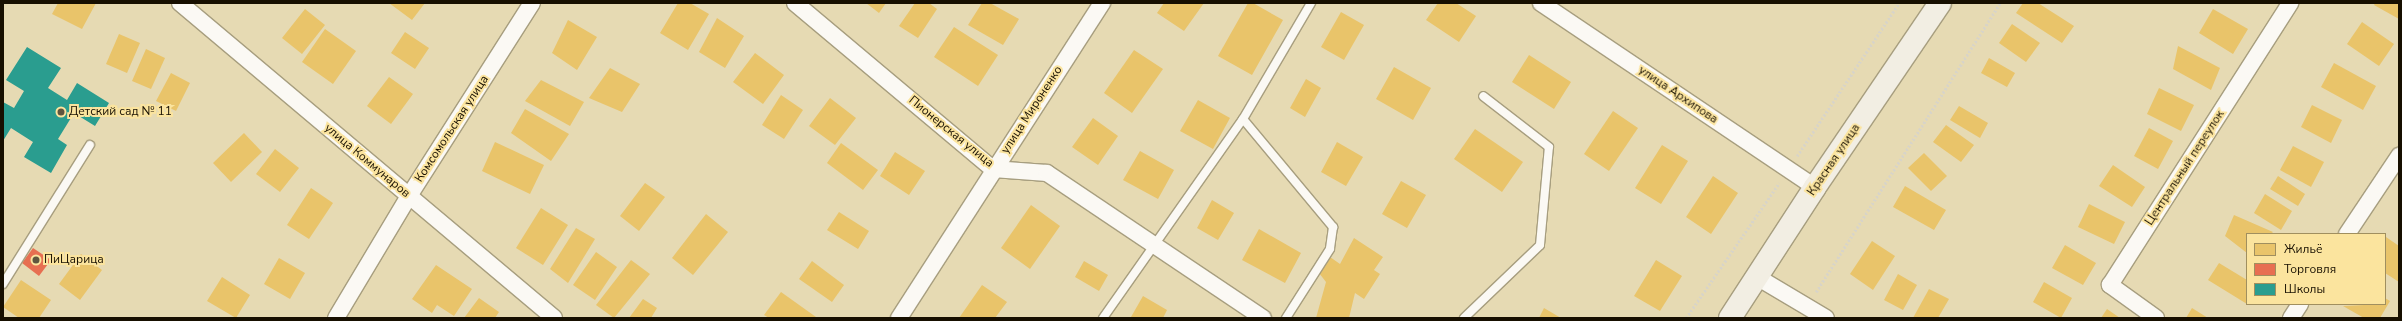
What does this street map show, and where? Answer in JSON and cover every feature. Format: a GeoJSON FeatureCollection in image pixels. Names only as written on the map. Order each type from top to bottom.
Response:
{"type":"FeatureCollection","features":[{"type":"Feature","properties":{"kind":"main road","name":"Красная улица"},"geometry":{"type":"LineString","coordinates":[[1730,318],[1815,187],[1940,3]]}},
{"type":"Feature","properties":{"kind":"street","name":"улица Коммунаров"},"geometry":{"type":"LineString","coordinates":[[180,3],[554,318]]}},
{"type":"Feature","properties":{"kind":"street","name":"Комсомольская улица"},"geometry":{"type":"LineString","coordinates":[[336,318],[409,196],[532,3]]}},
{"type":"Feature","properties":{"kind":"street","name":"Пионерская улица"},"geometry":{"type":"LineString","coordinates":[[795,3],[993,169],[1047,173],[1263,318]]}},
{"type":"Feature","properties":{"kind":"street","name":"улица Мироненко"},"geometry":{"type":"LineString","coordinates":[[899,318],[993,169],[1102,3]]}},
{"type":"Feature","properties":{"kind":"street","name":"улица Архипова"},"geometry":{"type":"LineString","coordinates":[[1540,3],[1815,187]]}},
{"type":"Feature","properties":{"kind":"street","name":"Центральный переулок"},"geometry":{"type":"LineString","coordinates":[[2156,318],[2110,285],[2290,3]]}},
{"type":"Feature","properties":{"kind":"street"},"geometry":{"type":"LineString","coordinates":[[2348,233],[2399,156]]}},
{"type":"Feature","properties":{"kind":"street"},"geometry":{"type":"LineString","coordinates":[[1757,277],[1826,318]]}},
{"type":"Feature","properties":{"kind":"street"},"geometry":{"type":"LineString","coordinates":[[2291,318],[2299,305]]}},
{"type":"Feature","properties":{"kind":"lane"},"geometry":{"type":"LineString","coordinates":[[1103,318],[1243,119],[1311,3]]}},
{"type":"Feature","properties":{"kind":"lane"},"geometry":{"type":"LineString","coordinates":[[1464,318],[1540,245],[1549,147],[1484,96]]}},
{"type":"Feature","properties":{"kind":"lane"},"geometry":{"type":"LineString","coordinates":[[1243,119],[1333,227],[1330,249],[1286,318]]}},
{"type":"Feature","properties":{"kind":"lane"},"geometry":{"type":"LineString","coordinates":[[3,284],[90,145]]}},
{"type":"Feature","properties":{"kind":"path"},"geometry":{"type":"LineString","coordinates":[[1807,306],[2000,3]]}},
{"type":"Feature","properties":{"kind":"building: Жильё"},"geometry":{"type":"Polygon","coordinates":[[[58,3],[96,3],[82,29],[52,14],[58,3]]]}},
{"type":"Feature","properties":{"kind":"building: Жильё"},"geometry":{"type":"Polygon","coordinates":[[[389,3],[425,3],[412,20],[389,3]]]}},
{"type":"Feature","properties":{"kind":"building: Жильё"},"geometry":{"type":"Polygon","coordinates":[[[678,3],[690,3],[709,14],[688,50],[660,33],[678,3]]]}},
{"type":"Feature","properties":{"kind":"building: Жильё"},"geometry":{"type":"Polygon","coordinates":[[[866,3],[886,3],[879,13],[866,3]]]}},
{"type":"Feature","properties":{"kind":"building: Жильё"},"geometry":{"type":"Polygon","coordinates":[[[915,3],[929,3],[937,9],[918,38],[899,26],[915,3]]]}},
{"type":"Feature","properties":{"kind":"building: Жильё"},"geometry":{"type":"Polygon","coordinates":[[[982,3],[990,3],[1019,19],[1003,45],[968,25],[982,3]]]}},
{"type":"Feature","properties":{"kind":"building: Жильё"},"geometry":{"type":"Polygon","coordinates":[[[1164,3],[1204,3],[1184,31],[1157,13],[1164,3]]]}},
{"type":"Feature","properties":{"kind":"building: Жильё"},"geometry":{"type":"Polygon","coordinates":[[[1248,3],[1253,3],[1283,20],[1252,75],[1218,56],[1248,3]]]}},
{"type":"Feature","properties":{"kind":"building: Жильё"},"geometry":{"type":"Polygon","coordinates":[[[1438,3],[1456,3],[1476,16],[1459,42],[1426,20],[1438,3]]]}},
{"type":"Feature","properties":{"kind":"building: Жильё"},"geometry":{"type":"Polygon","coordinates":[[[2023,3],[2038,3],[2074,26],[2062,43],[2016,13],[2023,3]]]}},
{"type":"Feature","properties":{"kind":"building: Жильё"},"geometry":{"type":"Polygon","coordinates":[[[2375,3],[2399,3],[2399,19],[2374,5],[2375,3]]]}},
{"type":"Feature","properties":{"kind":"building: Жильё"},"geometry":{"type":"Polygon","coordinates":[[[305,9],[325,25],[302,54],[282,38],[305,9]]]}},
{"type":"Feature","properties":{"kind":"building: Жильё"},"geometry":{"type":"Polygon","coordinates":[[[2213,9],[2248,29],[2233,54],[2199,33],[2213,9]]]}},
{"type":"Feature","properties":{"kind":"building: Жильё"},"geometry":{"type":"Polygon","coordinates":[[[1341,12],[1364,25],[1344,60],[1321,47],[1341,12]]]}},
{"type":"Feature","properties":{"kind":"building: Жильё"},"geometry":{"type":"Polygon","coordinates":[[[717,18],[744,36],[725,68],[699,52],[717,18]]]}},
{"type":"Feature","properties":{"kind":"building: Жильё"},"geometry":{"type":"Polygon","coordinates":[[[568,20],[597,37],[577,70],[552,53],[568,20]]]}},
{"type":"Feature","properties":{"kind":"building: Жильё"},"geometry":{"type":"Polygon","coordinates":[[[2362,22],[2394,44],[2379,66],[2347,44],[2362,22]]]}},
{"type":"Feature","properties":{"kind":"building: Жильё"},"geometry":{"type":"Polygon","coordinates":[[[2012,24],[2040,43],[2026,62],[1999,43],[2012,24]]]}},
{"type":"Feature","properties":{"kind":"building: Жильё"},"geometry":{"type":"Polygon","coordinates":[[[954,27],[998,55],[978,86],[934,57],[954,27]]]}},
{"type":"Feature","properties":{"kind":"building: Жильё"},"geometry":{"type":"Polygon","coordinates":[[[325,29],[356,51],[333,84],[302,62],[325,29]]]}},
{"type":"Feature","properties":{"kind":"building: Жильё"},"geometry":{"type":"Polygon","coordinates":[[[405,32],[429,48],[415,69],[391,53],[405,32]]]}},
{"type":"Feature","properties":{"kind":"building: Жильё"},"geometry":{"type":"Polygon","coordinates":[[[119,34],[140,43],[127,73],[106,64],[119,34]]]}},
{"type":"Feature","properties":{"kind":"building: Жильё"},"geometry":{"type":"Polygon","coordinates":[[[2178,46],[2220,68],[2211,90],[2173,69],[2178,46]]]}},
{"type":"Feature","properties":{"kind":"building: Жильё"},"geometry":{"type":"Polygon","coordinates":[[[146,49],[165,58],[151,89],[132,81],[146,49]]]}},
{"type":"Feature","properties":{"kind":"building: Жильё"},"geometry":{"type":"Polygon","coordinates":[[[1134,50],[1163,69],[1132,113],[1104,93],[1134,50]]]}},
{"type":"Feature","properties":{"kind":"building: Жильё"},"geometry":{"type":"Polygon","coordinates":[[[755,53],[784,75],[763,104],[733,82],[755,53]]]}},
{"type":"Feature","properties":{"kind":"building: Жильё"},"geometry":{"type":"Polygon","coordinates":[[[1529,55],[1571,82],[1554,109],[1512,82],[1529,55]]]}},
{"type":"Feature","properties":{"kind":"building: Жильё"},"geometry":{"type":"Polygon","coordinates":[[[1989,58],[2015,73],[2007,87],[1981,73],[1989,58]]]}},
{"type":"Feature","properties":{"kind":"building: Жильё"},"geometry":{"type":"Polygon","coordinates":[[[2334,63],[2376,86],[2363,110],[2321,87],[2334,63]]]}},
{"type":"Feature","properties":{"kind":"building: Жильё"},"geometry":{"type":"Polygon","coordinates":[[[1394,67],[1431,88],[1413,120],[1376,99],[1394,67]]]}},
{"type":"Feature","properties":{"kind":"building: Жильё"},"geometry":{"type":"Polygon","coordinates":[[[610,68],[640,84],[622,112],[589,98],[610,68]]]}},
{"type":"Feature","properties":{"kind":"building: Жильё"},"geometry":{"type":"Polygon","coordinates":[[[171,73],[190,83],[176,111],[156,101],[171,73]]]}},
{"type":"Feature","properties":{"kind":"building: Жильё"},"geometry":{"type":"Polygon","coordinates":[[[389,77],[413,94],[391,124],[367,106],[389,77]]]}},
{"type":"Feature","properties":{"kind":"building: Жильё"},"geometry":{"type":"Polygon","coordinates":[[[1306,79],[1321,88],[1305,117],[1290,108],[1306,79]]]}},
{"type":"Feature","properties":{"kind":"building: Жильё"},"geometry":{"type":"Polygon","coordinates":[[[541,80],[584,102],[570,126],[525,101],[541,80]]]}},
{"type":"Feature","properties":{"kind":"building: Жильё"},"geometry":{"type":"Polygon","coordinates":[[[2159,88],[2194,105],[2181,131],[2147,114],[2159,88]]]}},
{"type":"Feature","properties":{"kind":"building: Жильё"},"geometry":{"type":"Polygon","coordinates":[[[781,95],[803,110],[784,139],[762,125],[781,95]]]}},
{"type":"Feature","properties":{"kind":"building: Жильё"},"geometry":{"type":"Polygon","coordinates":[[[830,98],[856,118],[835,145],[809,126],[830,98]]]}},
{"type":"Feature","properties":{"kind":"building: Жильё"},"geometry":{"type":"Polygon","coordinates":[[[1198,100],[1230,118],[1213,149],[1180,131],[1198,100]]]}},
{"type":"Feature","properties":{"kind":"building: Жильё"},"geometry":{"type":"Polygon","coordinates":[[[2312,105],[2342,120],[2331,143],[2301,127],[2312,105]]]}},
{"type":"Feature","properties":{"kind":"building: Жильё"},"geometry":{"type":"Polygon","coordinates":[[[1959,106],[1988,123],[1980,138],[1950,120],[1959,106]]]}},
{"type":"Feature","properties":{"kind":"building: Жильё"},"geometry":{"type":"Polygon","coordinates":[[[525,109],[569,134],[551,161],[511,133],[525,109]]]}},
{"type":"Feature","properties":{"kind":"building: Жильё"},"geometry":{"type":"Polygon","coordinates":[[[1613,111],[1638,128],[1609,171],[1584,154],[1613,111]]]}},
{"type":"Feature","properties":{"kind":"building: Жильё"},"geometry":{"type":"Polygon","coordinates":[[[1093,118],[1118,136],[1098,165],[1072,147],[1093,118]]]}},
{"type":"Feature","properties":{"kind":"building: Жильё"},"geometry":{"type":"Polygon","coordinates":[[[1946,125],[1974,145],[1961,162],[1933,142],[1946,125]]]}},
{"type":"Feature","properties":{"kind":"building: Жильё"},"geometry":{"type":"Polygon","coordinates":[[[2149,128],[2173,141],[2158,169],[2134,156],[2149,128]]]}},
{"type":"Feature","properties":{"kind":"building: Жильё"},"geometry":{"type":"Polygon","coordinates":[[[1475,129],[1523,162],[1502,192],[1454,159],[1475,129]]]}},
{"type":"Feature","properties":{"kind":"building: Жильё"},"geometry":{"type":"Polygon","coordinates":[[[244,133],[262,152],[231,182],[213,163],[244,133]]]}},
{"type":"Feature","properties":{"kind":"building: Жильё"},"geometry":{"type":"Polygon","coordinates":[[[495,142],[544,165],[530,194],[482,171],[495,142]]]}},
{"type":"Feature","properties":{"kind":"building: Жильё"},"geometry":{"type":"Polygon","coordinates":[[[1337,142],[1363,157],[1346,186],[1321,172],[1337,142]]]}},
{"type":"Feature","properties":{"kind":"building: Жильё"},"geometry":{"type":"Polygon","coordinates":[[[841,143],[878,170],[863,190],[827,163],[841,143]]]}},
{"type":"Feature","properties":{"kind":"building: Жильё"},"geometry":{"type":"Polygon","coordinates":[[[1662,145],[1688,161],[1661,204],[1635,188],[1662,145]]]}},
{"type":"Feature","properties":{"kind":"building: Жильё"},"geometry":{"type":"Polygon","coordinates":[[[2293,146],[2324,162],[2311,187],[2280,170],[2293,146]]]}},
{"type":"Feature","properties":{"kind":"building: Жильё"},"geometry":{"type":"Polygon","coordinates":[[[275,149],[299,168],[280,192],[256,174],[275,149]]]}},
{"type":"Feature","properties":{"kind":"building: Жильё"},"geometry":{"type":"Polygon","coordinates":[[[1140,151],[1174,170],[1158,199],[1123,180],[1140,151]]]}},
{"type":"Feature","properties":{"kind":"building: Жильё"},"geometry":{"type":"Polygon","coordinates":[[[895,152],[925,171],[909,195],[880,176],[895,152]]]}},
{"type":"Feature","properties":{"kind":"building: Жильё"},"geometry":{"type":"Polygon","coordinates":[[[1924,153],[1947,176],[1931,191],[1908,168],[1924,153]]]}},
{"type":"Feature","properties":{"kind":"building: Жильё"},"geometry":{"type":"Polygon","coordinates":[[[2113,165],[2145,187],[2132,207],[2099,186],[2113,165]]]}},
{"type":"Feature","properties":{"kind":"building: Жильё"},"geometry":{"type":"Polygon","coordinates":[[[1713,176],[1738,193],[1711,234],[1686,217],[1713,176]]]}},
{"type":"Feature","properties":{"kind":"building: Жильё"},"geometry":{"type":"Polygon","coordinates":[[[2278,176],[2305,194],[2298,206],[2270,189],[2278,176]]]}},
{"type":"Feature","properties":{"kind":"building: Жильё"},"geometry":{"type":"Polygon","coordinates":[[[1401,181],[1426,195],[1407,228],[1382,214],[1401,181]]]}},
{"type":"Feature","properties":{"kind":"building: Жильё"},"geometry":{"type":"Polygon","coordinates":[[[645,183],[665,197],[639,231],[620,216],[645,183]]]}},
{"type":"Feature","properties":{"kind":"building: Жильё"},"geometry":{"type":"Polygon","coordinates":[[[1905,186],[1946,210],[1934,230],[1893,207],[1905,186]]]}},
{"type":"Feature","properties":{"kind":"building: Жильё"},"geometry":{"type":"Polygon","coordinates":[[[311,188],[333,203],[309,239],[287,225],[311,188]]]}},
{"type":"Feature","properties":{"kind":"building: Жильё"},"geometry":{"type":"Polygon","coordinates":[[[2265,194],[2292,211],[2281,230],[2254,213],[2265,194]]]}},
{"type":"Feature","properties":{"kind":"building: Жильё"},"geometry":{"type":"Polygon","coordinates":[[[1212,200],[1234,213],[1218,240],[1197,228],[1212,200]]]}},
{"type":"Feature","properties":{"kind":"building: Жильё"},"geometry":{"type":"Polygon","coordinates":[[[2089,204],[2125,222],[2114,244],[2078,227],[2089,204]]]}},
{"type":"Feature","properties":{"kind":"building: Жильё"},"geometry":{"type":"Polygon","coordinates":[[[1031,205],[1060,226],[1030,269],[1001,248],[1031,205]]]}},
{"type":"Feature","properties":{"kind":"building: Жильё"},"geometry":{"type":"Polygon","coordinates":[[[541,208],[568,225],[543,265],[516,248],[541,208]]]}},
{"type":"Feature","properties":{"kind":"building: Жильё"},"geometry":{"type":"Polygon","coordinates":[[[839,212],[869,231],[858,249],[827,230],[839,212]]]}},
{"type":"Feature","properties":{"kind":"building: Жильё"},"geometry":{"type":"Polygon","coordinates":[[[706,214],[728,232],[693,275],[672,258],[706,214]]]}},
{"type":"Feature","properties":{"kind":"building: Жильё"},"geometry":{"type":"Polygon","coordinates":[[[2234,215],[2273,232],[2246,233],[2246,252],[2225,236],[2234,215]]]}},
{"type":"Feature","properties":{"kind":"building: Жильё"},"geometry":{"type":"Polygon","coordinates":[[[576,228],[595,239],[568,283],[550,269],[576,228]]]}},
{"type":"Feature","properties":{"kind":"building: Жильё"},"geometry":{"type":"Polygon","coordinates":[[[1259,229],[1301,253],[1285,283],[1242,260],[1259,229]]]}},
{"type":"Feature","properties":{"kind":"building: Жильё"},"geometry":{"type":"Polygon","coordinates":[[[2386,237],[2399,246],[2399,282],[2386,274],[2386,237]]]}},
{"type":"Feature","properties":{"kind":"building: Жильё"},"geometry":{"type":"Polygon","coordinates":[[[1354,238],[1383,257],[1374,270],[1380,274],[1364,299],[1355,293],[1349,318],[1316,318],[1326,282],[1319,273],[1330,257],[1340,264],[1354,238]]]}},
{"type":"Feature","properties":{"kind":"building: Жильё"},"geometry":{"type":"Polygon","coordinates":[[[1872,241],[1895,256],[1873,290],[1850,274],[1872,241]]]}},
{"type":"Feature","properties":{"kind":"building: Жильё"},"geometry":{"type":"Polygon","coordinates":[[[2065,245],[2096,263],[2083,285],[2052,268],[2065,245]]]}},
{"type":"Feature","properties":{"kind":"building: Жильё"},"geometry":{"type":"Polygon","coordinates":[[[596,252],[617,267],[595,300],[573,285],[596,252]]]}},
{"type":"Feature","properties":{"kind":"building: Жильё"},"geometry":{"type":"Polygon","coordinates":[[[81,254],[102,270],[80,300],[59,284],[81,254]]]}},
{"type":"Feature","properties":{"kind":"building: Жильё"},"geometry":{"type":"Polygon","coordinates":[[[279,258],[305,273],[290,299],[264,284],[279,258]]]}},
{"type":"Feature","properties":{"kind":"building: Жильё"},"geometry":{"type":"Polygon","coordinates":[[[631,260],[650,274],[614,318],[596,305],[631,260]]]}},
{"type":"Feature","properties":{"kind":"building: Жильё"},"geometry":{"type":"Polygon","coordinates":[[[1656,260],[1682,276],[1660,311],[1634,296],[1656,260]]]}},
{"type":"Feature","properties":{"kind":"building: Жильё"},"geometry":{"type":"Polygon","coordinates":[[[812,261],[844,285],[832,302],[799,279],[812,261]]]}},
{"type":"Feature","properties":{"kind":"building: Жильё"},"geometry":{"type":"Polygon","coordinates":[[[1084,261],[1108,275],[1099,291],[1075,277],[1084,261]]]}},
{"type":"Feature","properties":{"kind":"building: Жильё"},"geometry":{"type":"Polygon","coordinates":[[[2219,263],[2246,279],[2246,303],[2208,280],[2219,263]]]}},
{"type":"Feature","properties":{"kind":"building: Жильё"},"geometry":{"type":"Polygon","coordinates":[[[436,265],[472,289],[454,316],[437,305],[432,313],[412,299],[436,265]]]}},
{"type":"Feature","properties":{"kind":"building: Жильё"},"geometry":{"type":"Polygon","coordinates":[[[1898,274],[1917,285],[1903,310],[1884,300],[1898,274]]]}},
{"type":"Feature","properties":{"kind":"building: Жильё"},"geometry":{"type":"Polygon","coordinates":[[[222,277],[250,295],[236,318],[207,301],[222,277]]]}},
{"type":"Feature","properties":{"kind":"building: Жильё"},"geometry":{"type":"Polygon","coordinates":[[[21,280],[51,300],[39,318],[19,318],[3,307],[21,280]]]}},
{"type":"Feature","properties":{"kind":"building: Жильё"},"geometry":{"type":"Polygon","coordinates":[[[2044,282],[2072,298],[2061,318],[2033,302],[2044,282]]]}},
{"type":"Feature","properties":{"kind":"building: Жильё"},"geometry":{"type":"Polygon","coordinates":[[[982,285],[1007,302],[995,318],[959,318],[982,285]]]}},
{"type":"Feature","properties":{"kind":"building: Жильё"},"geometry":{"type":"Polygon","coordinates":[[[1929,289],[1949,299],[1938,318],[1913,318],[1929,289]]]}},
{"type":"Feature","properties":{"kind":"building: Жильё"},"geometry":{"type":"Polygon","coordinates":[[[781,292],[816,317],[769,318],[764,315],[781,292]]]}},
{"type":"Feature","properties":{"kind":"building: Жильё"},"geometry":{"type":"Polygon","coordinates":[[[1143,296],[1167,310],[1163,318],[1131,317],[1143,296]]]}},
{"type":"Feature","properties":{"kind":"building: Жильё"},"geometry":{"type":"Polygon","coordinates":[[[479,298],[499,312],[495,318],[464,318],[479,298]]]}},
{"type":"Feature","properties":{"kind":"building: Жильё"},"geometry":{"type":"Polygon","coordinates":[[[643,299],[657,308],[651,318],[629,318],[643,299]]]}},
{"type":"Feature","properties":{"kind":"building: Жильё"},"geometry":{"type":"Polygon","coordinates":[[[2386,299],[2390,301],[2380,318],[2364,318],[2343,306],[2386,305],[2386,299]]]}},
{"type":"Feature","properties":{"kind":"building: Жильё"},"geometry":{"type":"Polygon","coordinates":[[[1544,308],[1561,318],[1539,318],[1544,308]]]}},
{"type":"Feature","properties":{"kind":"building: Жильё"},"geometry":{"type":"Polygon","coordinates":[[[2192,308],[2208,318],[2186,318],[2192,308]]]}},
{"type":"Feature","properties":{"kind":"building: Жильё"},"geometry":{"type":"Polygon","coordinates":[[[2107,309],[2120,318],[2101,318],[2107,309]]]}},
{"type":"Feature","properties":{"kind":"building: Торговля"},"geometry":{"type":"Polygon","coordinates":[[[33,248],[51,260],[39,276],[22,263],[33,248]]]}},
{"type":"Feature","properties":{"kind":"building: Школы"},"geometry":{"type":"Polygon","coordinates":[[[27,47],[61,68],[48,88],[67,100],[77,83],[109,103],[95,126],[74,113],[58,139],[67,145],[51,173],[24,157],[33,142],[11,128],[3,141],[3,102],[14,108],[24,91],[6,80],[27,47]]]}},
{"type":"Feature","properties":{"kind":"place","name":"Детский сад № 11"},"geometry":{"type":"Point","coordinates":[61,112]}},
{"type":"Feature","properties":{"kind":"place","name":"ПиЦарица"},"geometry":{"type":"Point","coordinates":[36,260]}}]}
